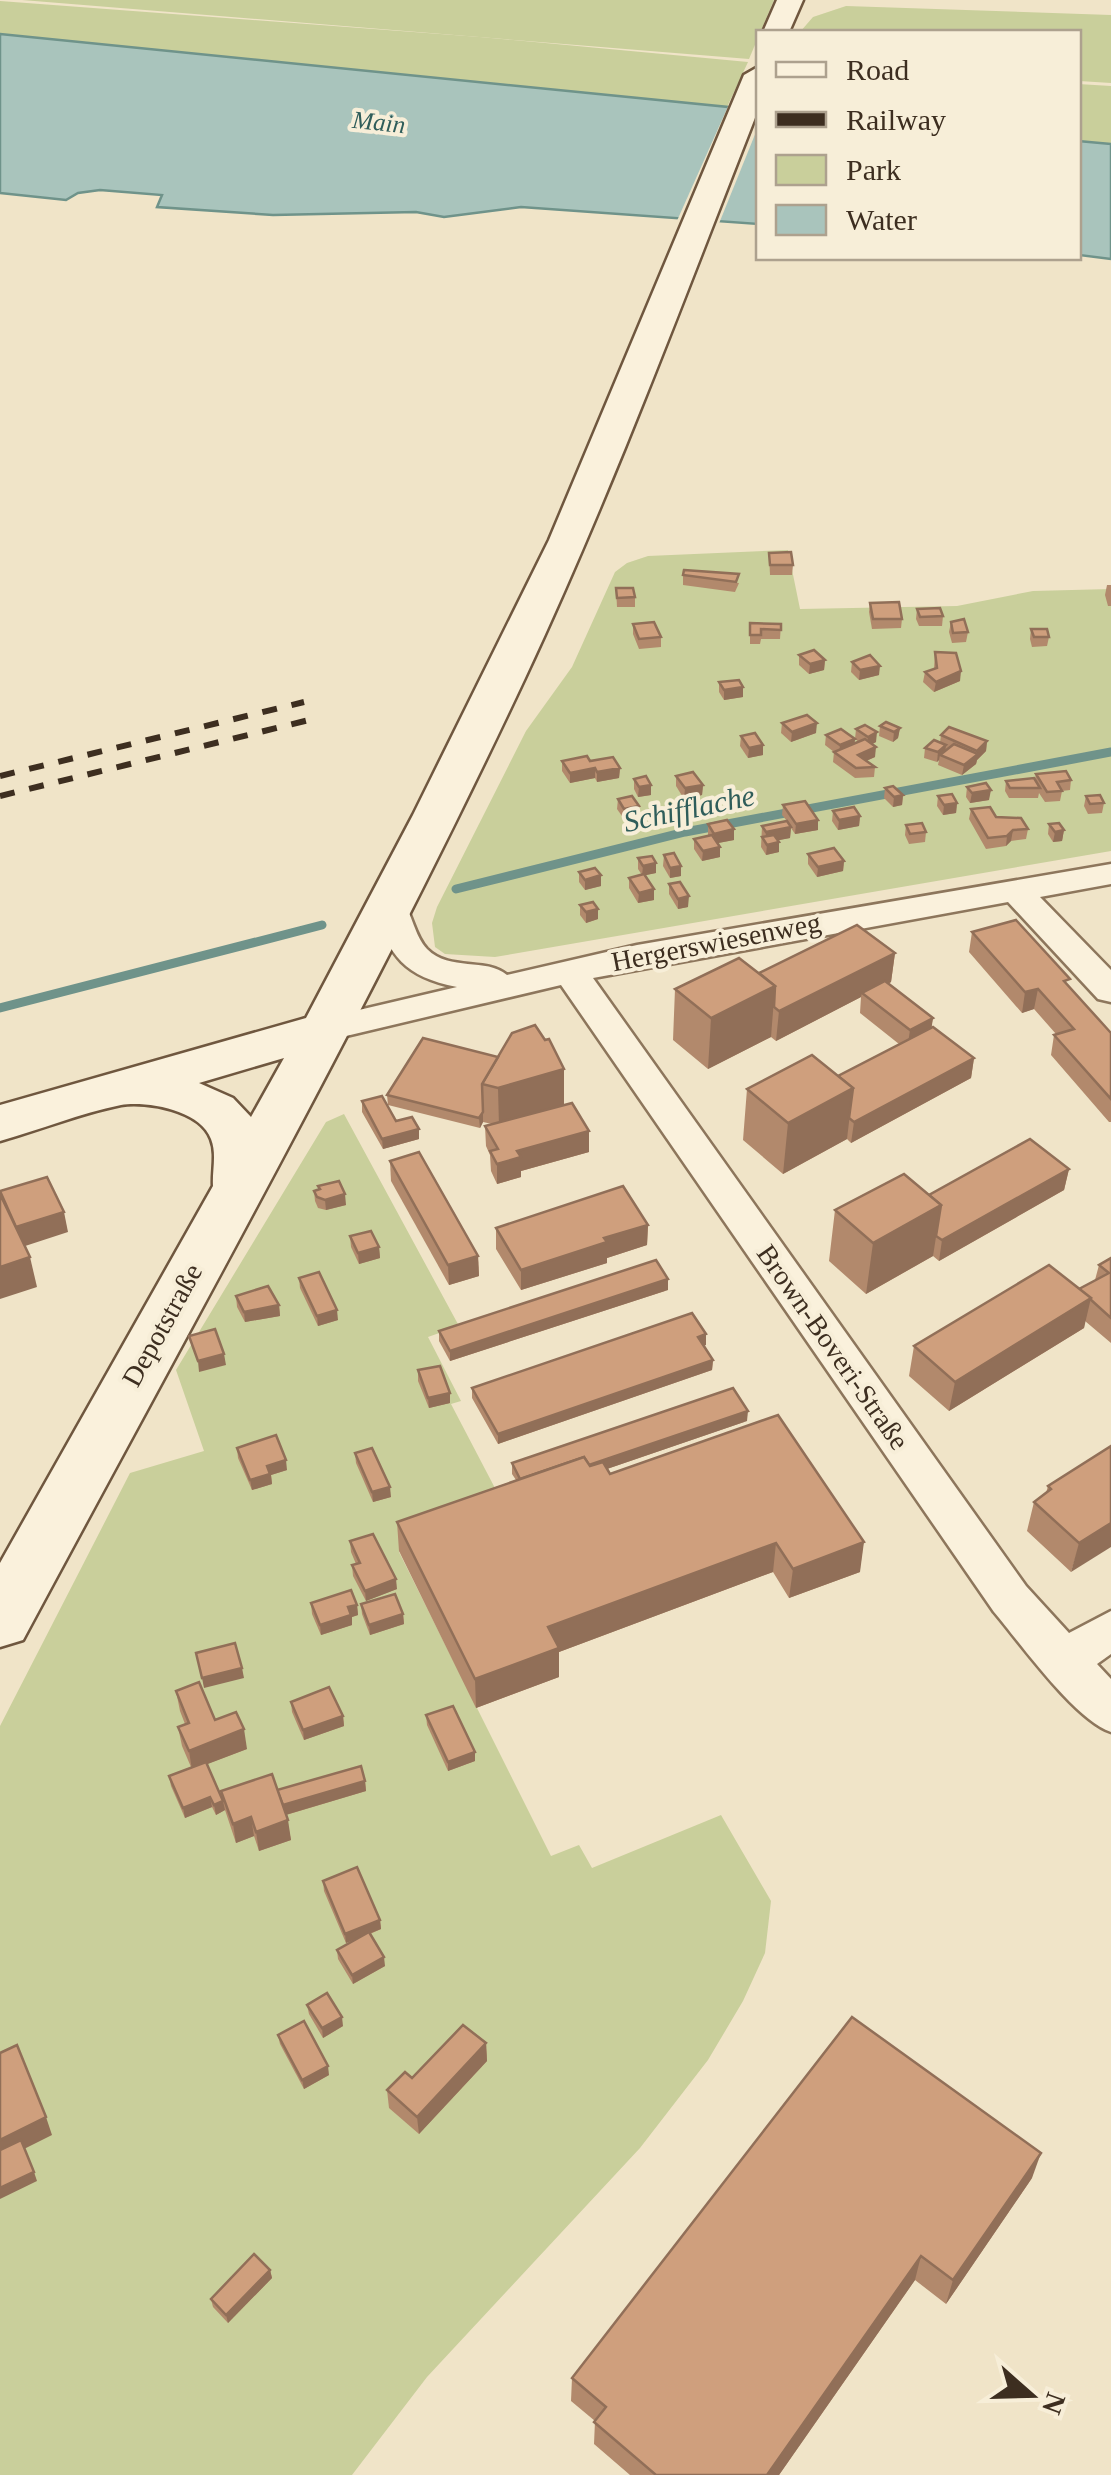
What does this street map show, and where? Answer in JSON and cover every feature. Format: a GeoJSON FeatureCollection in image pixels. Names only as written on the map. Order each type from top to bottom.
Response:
{"type":"FeatureCollection","features":[{"type":"Feature","properties":{"kind":"main road"},"geometry":{"type":"LineString","coordinates":[[776,30],[790,0]]}},
{"type":"Feature","properties":{"kind":"main road","name":"Depotstraße"},"geometry":{"type":"LineString","coordinates":[[0,1621],[390,907],[569,538],[756,79]]}},
{"type":"Feature","properties":{"kind":"main road"},"geometry":{"type":"LineString","coordinates":[[0,1123],[325,1029]]}},
{"type":"Feature","properties":{"kind":"main road"},"geometry":{"type":"LineString","coordinates":[[115,1089],[167,1091],[211,1107],[230,1122],[240,1141],[244,1162],[240,1184]]}},
{"type":"Feature","properties":{"kind":"street","name":"Hergerswiesenweg"},"geometry":{"type":"LineString","coordinates":[[325,1029],[569,970],[822,922],[1111,874]]}},
{"type":"Feature","properties":{"kind":"street"},"geometry":{"type":"LineString","coordinates":[[1016,890],[1111,991]]}},
{"type":"Feature","properties":{"kind":"street"},"geometry":{"type":"LineString","coordinates":[[390,907],[403,944],[424,967],[458,976],[526,980]]}},
{"type":"Feature","properties":{"kind":"street","name":"Brown-Boveri-Straße"},"geometry":{"type":"LineString","coordinates":[[569,970],[958,1528],[1062,1662],[1111,1712]]}},
{"type":"Feature","properties":{"kind":"street"},"geometry":{"type":"LineString","coordinates":[[1062,1662],[1111,1630]]}},
{"type":"Feature","properties":{"kind":"green space"},"geometry":{"type":"Polygon","coordinates":[[[22,0],[774,0],[761,30],[756,30],[749,59],[22,0]]]}},
{"type":"Feature","properties":{"kind":"green space"},"geometry":{"type":"Polygon","coordinates":[[[0,1],[480,37],[748,62],[727,107],[0,34],[0,1]]]}},
{"type":"Feature","properties":{"kind":"green space"},"geometry":{"type":"Polygon","coordinates":[[[846,6],[1111,15],[1111,83],[1081,81],[1081,30],[802,30],[813,17],[846,6]]]}},
{"type":"Feature","properties":{"kind":"green space"},"geometry":{"type":"Polygon","coordinates":[[[1081,84],[1111,86],[1111,144],[1081,141],[1081,84]]]}},
{"type":"Feature","properties":{"kind":"green space"},"geometry":{"type":"Polygon","coordinates":[[[788,550],[800,609],[957,606],[1033,591],[1111,589],[1111,851],[495,957],[445,954],[435,947],[432,923],[437,907],[526,731],[572,667],[615,572],[648,556],[788,550]]]}},
{"type":"Feature","properties":{"kind":"green space"},"geometry":{"type":"Polygon","coordinates":[[[344,1114],[459,1326],[428,1337],[461,1401],[451,1404],[508,1513],[399,1552],[551,1856],[579,1845],[592,1868],[721,1815],[771,1901],[765,1953],[743,2001],[708,2060],[640,2148],[427,2377],[352,2475],[0,2475],[0,1726],[130,1473],[204,1451],[176,1370],[326,1122],[344,1114]]]}},
{"type":"Feature","properties":{"kind":"water","name":"Main"},"geometry":{"type":"Polygon","coordinates":[[[0,34],[756,110],[756,224],[521,207],[444,217],[416,212],[273,215],[157,207],[162,195],[100,190],[78,193],[66,200],[0,193],[0,34]]]}},
{"type":"Feature","properties":{"kind":"water"},"geometry":{"type":"Polygon","coordinates":[[[1081,141],[1111,144],[1111,259],[1081,255],[1081,141]]]}},
{"type":"Feature","properties":{"kind":"pier"},"geometry":{"type":"Polygon","coordinates":[[[730,102],[756,105],[756,132],[718,226],[676,223],[730,102]]]}},
{"type":"Feature","properties":{"kind":"building"},"geometry":{"type":"Polygon","coordinates":[[[791,552],[793,565],[770,565],[769,553],[791,552]]]}},
{"type":"Feature","properties":{"kind":"building"},"geometry":{"type":"Polygon","coordinates":[[[684,570],[739,574],[736,582],[683,575],[684,570]]]}},
{"type":"Feature","properties":{"kind":"building"},"geometry":{"type":"Polygon","coordinates":[[[616,588],[633,588],[635,597],[617,598],[616,588]]]}},
{"type":"Feature","properties":{"kind":"building"},"geometry":{"type":"Polygon","coordinates":[[[899,602],[902,619],[873,619],[870,603],[899,602]]]}},
{"type":"Feature","properties":{"kind":"building"},"geometry":{"type":"Polygon","coordinates":[[[940,608],[943,616],[920,617],[917,609],[940,608]]]}},
{"type":"Feature","properties":{"kind":"building"},"geometry":{"type":"Polygon","coordinates":[[[964,619],[968,632],[953,633],[951,622],[964,619]]]}},
{"type":"Feature","properties":{"kind":"building"},"geometry":{"type":"Polygon","coordinates":[[[654,622],[661,637],[639,639],[633,624],[654,622]]]}},
{"type":"Feature","properties":{"kind":"building"},"geometry":{"type":"Polygon","coordinates":[[[750,623],[781,624],[781,630],[761,629],[761,635],[750,635],[750,623]]]}},
{"type":"Feature","properties":{"kind":"building"},"geometry":{"type":"Polygon","coordinates":[[[1031,629],[1047,629],[1049,637],[1034,637],[1031,629]]]}},
{"type":"Feature","properties":{"kind":"building"},"geometry":{"type":"Polygon","coordinates":[[[814,650],[825,660],[810,664],[799,655],[814,650]]]}},
{"type":"Feature","properties":{"kind":"building"},"geometry":{"type":"Polygon","coordinates":[[[935,652],[956,653],[961,671],[936,682],[925,672],[937,668],[935,652]]]}},
{"type":"Feature","properties":{"kind":"building"},"geometry":{"type":"Polygon","coordinates":[[[870,655],[880,666],[860,670],[852,662],[870,655]]]}},
{"type":"Feature","properties":{"kind":"building"},"geometry":{"type":"Polygon","coordinates":[[[739,680],[743,687],[724,690],[719,682],[739,680]]]}},
{"type":"Feature","properties":{"kind":"building"},"geometry":{"type":"Polygon","coordinates":[[[807,715],[817,723],[792,732],[782,723],[807,715]]]}},
{"type":"Feature","properties":{"kind":"building"},"geometry":{"type":"Polygon","coordinates":[[[886,722],[900,728],[894,732],[880,726],[886,722]]]}},
{"type":"Feature","properties":{"kind":"building"},"geometry":{"type":"Polygon","coordinates":[[[865,725],[877,732],[868,737],[856,729],[865,725]]]}},
{"type":"Feature","properties":{"kind":"building"},"geometry":{"type":"Polygon","coordinates":[[[949,727],[987,741],[977,751],[941,735],[949,727]]]}},
{"type":"Feature","properties":{"kind":"building"},"geometry":{"type":"Polygon","coordinates":[[[841,729],[855,739],[840,745],[826,735],[841,729]]]}},
{"type":"Feature","properties":{"kind":"building"},"geometry":{"type":"Polygon","coordinates":[[[755,733],[763,745],[749,748],[741,736],[755,733]]]}},
{"type":"Feature","properties":{"kind":"building"},"geometry":{"type":"Polygon","coordinates":[[[865,739],[876,747],[858,755],[875,767],[856,768],[834,752],[865,739]]]}},
{"type":"Feature","properties":{"kind":"building"},"geometry":{"type":"Polygon","coordinates":[[[934,740],[946,745],[938,752],[925,748],[934,740]]]}},
{"type":"Feature","properties":{"kind":"building"},"geometry":{"type":"Polygon","coordinates":[[[954,744],[978,754],[964,765],[940,755],[954,744]]]}},
{"type":"Feature","properties":{"kind":"building"},"geometry":{"type":"Polygon","coordinates":[[[587,756],[590,761],[613,757],[620,768],[570,773],[562,761],[587,756]]]}},
{"type":"Feature","properties":{"kind":"building"},"geometry":{"type":"Polygon","coordinates":[[[1066,771],[1071,780],[1057,782],[1062,791],[1047,792],[1036,774],[1066,771]]]}},
{"type":"Feature","properties":{"kind":"building"},"geometry":{"type":"Polygon","coordinates":[[[693,772],[703,785],[685,788],[676,776],[693,772]]]}},
{"type":"Feature","properties":{"kind":"building"},"geometry":{"type":"Polygon","coordinates":[[[646,776],[651,785],[639,787],[634,779],[646,776]]]}},
{"type":"Feature","properties":{"kind":"building"},"geometry":{"type":"Polygon","coordinates":[[[1034,778],[1040,788],[1010,788],[1006,781],[1034,778]]]}},
{"type":"Feature","properties":{"kind":"building"},"geometry":{"type":"Polygon","coordinates":[[[986,783],[991,790],[972,793],[967,787],[986,783]]]}},
{"type":"Feature","properties":{"kind":"building"},"geometry":{"type":"Polygon","coordinates":[[[893,786],[903,795],[894,797],[885,788],[893,786]]]}},
{"type":"Feature","properties":{"kind":"building"},"geometry":{"type":"Polygon","coordinates":[[[952,794],[957,803],[944,805],[938,796],[952,794]]]}},
{"type":"Feature","properties":{"kind":"building"},"geometry":{"type":"Polygon","coordinates":[[[1100,795],[1104,803],[1090,804],[1086,796],[1100,795]]]}},
{"type":"Feature","properties":{"kind":"building"},"geometry":{"type":"Polygon","coordinates":[[[632,796],[639,806],[624,809],[618,799],[632,796]]]}},
{"type":"Feature","properties":{"kind":"building"},"geometry":{"type":"Polygon","coordinates":[[[805,801],[818,820],[796,824],[783,805],[805,801]]]}},
{"type":"Feature","properties":{"kind":"building"},"geometry":{"type":"Polygon","coordinates":[[[854,807],[860,816],[839,820],[833,811],[854,807]]]}},
{"type":"Feature","properties":{"kind":"building"},"geometry":{"type":"Polygon","coordinates":[[[990,807],[996,817],[1021,818],[1028,829],[988,838],[971,809],[990,807]]]}},
{"type":"Feature","properties":{"kind":"building"},"geometry":{"type":"Polygon","coordinates":[[[727,820],[734,829],[714,834],[708,824],[727,820]]]}},
{"type":"Feature","properties":{"kind":"building"},"geometry":{"type":"Polygon","coordinates":[[[787,821],[791,827],[766,832],[762,826],[787,821]]]}},
{"type":"Feature","properties":{"kind":"building"},"geometry":{"type":"Polygon","coordinates":[[[922,823],[926,832],[910,834],[906,825],[922,823]]]}},
{"type":"Feature","properties":{"kind":"building"},"geometry":{"type":"Polygon","coordinates":[[[1059,823],[1064,830],[1055,832],[1049,824],[1059,823]]]}},
{"type":"Feature","properties":{"kind":"building"},"geometry":{"type":"Polygon","coordinates":[[[712,835],[720,847],[703,851],[694,839],[712,835]]]}},
{"type":"Feature","properties":{"kind":"building"},"geometry":{"type":"Polygon","coordinates":[[[774,835],[779,842],[767,845],[762,837],[774,835]]]}},
{"type":"Feature","properties":{"kind":"building"},"geometry":{"type":"Polygon","coordinates":[[[834,848],[844,861],[818,867],[808,854],[834,848]]]}},
{"type":"Feature","properties":{"kind":"building"},"geometry":{"type":"Polygon","coordinates":[[[674,853],[681,866],[670,868],[664,855],[674,853]]]}},
{"type":"Feature","properties":{"kind":"building"},"geometry":{"type":"Polygon","coordinates":[[[652,856],[656,863],[643,866],[638,858],[652,856]]]}},
{"type":"Feature","properties":{"kind":"building"},"geometry":{"type":"Polygon","coordinates":[[[595,868],[601,875],[585,880],[579,872],[595,868]]]}},
{"type":"Feature","properties":{"kind":"building"},"geometry":{"type":"Polygon","coordinates":[[[644,874],[654,889],[639,893],[629,878],[644,874]]]}},
{"type":"Feature","properties":{"kind":"building"},"geometry":{"type":"Polygon","coordinates":[[[680,882],[689,896],[678,899],[669,884],[680,882]]]}},
{"type":"Feature","properties":{"kind":"building"},"geometry":{"type":"Polygon","coordinates":[[[593,902],[598,909],[586,912],[580,905],[593,902]]]}},
{"type":"Feature","properties":{"kind":"building"},"geometry":{"type":"Polygon","coordinates":[[[1016,920],[1070,979],[1064,981],[1111,1033],[1111,1099],[1054,1035],[1074,1029],[1038,989],[1025,992],[972,932],[1016,920]]]}},
{"type":"Feature","properties":{"kind":"building"},"geometry":{"type":"Polygon","coordinates":[[[857,925],[895,953],[779,1011],[774,1007],[775,986],[759,973],[857,925]]]}},
{"type":"Feature","properties":{"kind":"building"},"geometry":{"type":"Polygon","coordinates":[[[739,958],[775,986],[711,1018],[675,989],[739,958]]]}},
{"type":"Feature","properties":{"kind":"building"},"geometry":{"type":"Polygon","coordinates":[[[885,981],[933,1018],[910,1030],[862,993],[885,981]]]}},
{"type":"Feature","properties":{"kind":"building"},"geometry":{"type":"Polygon","coordinates":[[[535,1025],[545,1040],[549,1039],[564,1069],[498,1088],[482,1084],[512,1033],[535,1025]]]}},
{"type":"Feature","properties":{"kind":"building"},"geometry":{"type":"Polygon","coordinates":[[[933,1027],[974,1058],[854,1122],[849,1118],[853,1088],[838,1076],[933,1027]]]}},
{"type":"Feature","properties":{"kind":"building"},"geometry":{"type":"Polygon","coordinates":[[[423,1038],[498,1057],[482,1084],[483,1112],[479,1118],[387,1095],[423,1038]]]}},
{"type":"Feature","properties":{"kind":"building"},"geometry":{"type":"Polygon","coordinates":[[[812,1055],[853,1088],[788,1123],[747,1089],[812,1055]]]}},
{"type":"Feature","properties":{"kind":"building"},"geometry":{"type":"Polygon","coordinates":[[[382,1096],[396,1121],[412,1117],[419,1129],[382,1139],[362,1101],[382,1096]]]}},
{"type":"Feature","properties":{"kind":"building"},"geometry":{"type":"Polygon","coordinates":[[[572,1103],[589,1131],[517,1151],[521,1157],[497,1164],[490,1151],[498,1149],[485,1126],[572,1103]]]}},
{"type":"Feature","properties":{"kind":"building"},"geometry":{"type":"Polygon","coordinates":[[[1030,1139],[1069,1169],[942,1240],[936,1236],[941,1205],[929,1195],[1030,1139]]]}},
{"type":"Feature","properties":{"kind":"building"},"geometry":{"type":"Polygon","coordinates":[[[419,1152],[478,1256],[448,1265],[390,1161],[419,1152]]]}},
{"type":"Feature","properties":{"kind":"building"},"geometry":{"type":"Polygon","coordinates":[[[904,1174],[941,1205],[873,1243],[835,1210],[904,1174]]]}},
{"type":"Feature","properties":{"kind":"building"},"geometry":{"type":"Polygon","coordinates":[[[47,1177],[64,1212],[16,1227],[0,1191],[47,1177]]]}},
{"type":"Feature","properties":{"kind":"building"},"geometry":{"type":"Polygon","coordinates":[[[339,1181],[345,1194],[325,1200],[317,1197],[314,1191],[320,1189],[318,1186],[339,1181]]]}},
{"type":"Feature","properties":{"kind":"building"},"geometry":{"type":"Polygon","coordinates":[[[623,1186],[648,1225],[604,1238],[607,1242],[521,1270],[496,1228],[623,1186]]]}},
{"type":"Feature","properties":{"kind":"building"},"geometry":{"type":"Polygon","coordinates":[[[0,1194],[30,1257],[0,1267],[0,1194]]]}},
{"type":"Feature","properties":{"kind":"building"},"geometry":{"type":"Polygon","coordinates":[[[371,1231],[379,1247],[358,1253],[350,1236],[371,1231]]]}},
{"type":"Feature","properties":{"kind":"building"},"geometry":{"type":"Polygon","coordinates":[[[1111,1258],[1111,1318],[1079,1289],[1109,1273],[1099,1265],[1111,1258]]]}},
{"type":"Feature","properties":{"kind":"building"},"geometry":{"type":"Polygon","coordinates":[[[656,1260],[668,1279],[450,1351],[439,1331],[656,1260]]]}},
{"type":"Feature","properties":{"kind":"building"},"geometry":{"type":"Polygon","coordinates":[[[1049,1265],[1091,1298],[955,1382],[914,1346],[1049,1265]]]}},
{"type":"Feature","properties":{"kind":"building"},"geometry":{"type":"Polygon","coordinates":[[[319,1272],[337,1310],[317,1316],[299,1278],[319,1272]]]}},
{"type":"Feature","properties":{"kind":"building"},"geometry":{"type":"Polygon","coordinates":[[[268,1286],[279,1305],[244,1312],[236,1296],[268,1286]]]}},
{"type":"Feature","properties":{"kind":"building"},"geometry":{"type":"Polygon","coordinates":[[[692,1313],[706,1334],[698,1337],[713,1360],[498,1434],[472,1388],[692,1313]]]}},
{"type":"Feature","properties":{"kind":"building"},"geometry":{"type":"Polygon","coordinates":[[[215,1329],[224,1354],[198,1361],[189,1336],[215,1329]]]}},
{"type":"Feature","properties":{"kind":"building"},"geometry":{"type":"Polygon","coordinates":[[[440,1366],[450,1393],[428,1398],[418,1370],[440,1366]]]}},
{"type":"Feature","properties":{"kind":"building"},"geometry":{"type":"Polygon","coordinates":[[[733,1388],[748,1411],[589,1465],[584,1457],[520,1479],[512,1463],[733,1388]]]}},
{"type":"Feature","properties":{"kind":"building"},"geometry":{"type":"Polygon","coordinates":[[[778,1415],[864,1542],[793,1569],[776,1543],[548,1627],[559,1648],[475,1679],[397,1522],[584,1457],[590,1466],[603,1462],[610,1474],[778,1415]]]}},
{"type":"Feature","properties":{"kind":"building"},"geometry":{"type":"Polygon","coordinates":[[[276,1435],[286,1460],[267,1466],[270,1474],[250,1480],[237,1448],[276,1435]]]}},
{"type":"Feature","properties":{"kind":"building"},"geometry":{"type":"Polygon","coordinates":[[[1111,1446],[1111,1523],[1079,1543],[1034,1502],[1051,1489],[1048,1486],[1111,1446]]]}},
{"type":"Feature","properties":{"kind":"building"},"geometry":{"type":"Polygon","coordinates":[[[372,1448],[390,1487],[372,1492],[355,1453],[372,1448]]]}},
{"type":"Feature","properties":{"kind":"building"},"geometry":{"type":"Polygon","coordinates":[[[373,1534],[396,1579],[365,1591],[352,1565],[360,1563],[350,1541],[373,1534]]]}},
{"type":"Feature","properties":{"kind":"building"},"geometry":{"type":"Polygon","coordinates":[[[351,1590],[357,1605],[348,1607],[351,1615],[320,1625],[311,1603],[351,1590]]]}},
{"type":"Feature","properties":{"kind":"building"},"geometry":{"type":"Polygon","coordinates":[[[395,1594],[403,1614],[369,1625],[361,1604],[395,1594]]]}},
{"type":"Feature","properties":{"kind":"building"},"geometry":{"type":"Polygon","coordinates":[[[235,1643],[242,1668],[202,1678],[196,1653],[235,1643]]]}},
{"type":"Feature","properties":{"kind":"building"},"geometry":{"type":"Polygon","coordinates":[[[199,1682],[215,1720],[236,1712],[244,1729],[189,1751],[178,1727],[189,1723],[176,1691],[199,1682]]]}},
{"type":"Feature","properties":{"kind":"building"},"geometry":{"type":"Polygon","coordinates":[[[329,1687],[343,1716],[303,1730],[291,1702],[329,1687]]]}},
{"type":"Feature","properties":{"kind":"building"},"geometry":{"type":"Polygon","coordinates":[[[453,1706],[475,1752],[448,1762],[426,1715],[453,1706]]]}},
{"type":"Feature","properties":{"kind":"building"},"geometry":{"type":"Polygon","coordinates":[[[206,1762],[223,1801],[214,1805],[210,1797],[183,1808],[169,1776],[206,1762]]]}},
{"type":"Feature","properties":{"kind":"building"},"geometry":{"type":"Polygon","coordinates":[[[361,1766],[365,1781],[283,1805],[277,1790],[361,1766]]]}},
{"type":"Feature","properties":{"kind":"building"},"geometry":{"type":"Polygon","coordinates":[[[272,1774],[288,1820],[256,1832],[251,1817],[233,1824],[221,1791],[272,1774]]]}},
{"type":"Feature","properties":{"kind":"building"},"geometry":{"type":"Polygon","coordinates":[[[357,1867],[380,1920],[345,1934],[323,1881],[357,1867]]]}},
{"type":"Feature","properties":{"kind":"building"},"geometry":{"type":"Polygon","coordinates":[[[369,1932],[384,1957],[352,1975],[337,1950],[369,1932]]]}},
{"type":"Feature","properties":{"kind":"building"},"geometry":{"type":"Polygon","coordinates":[[[327,1993],[342,2017],[322,2028],[307,2005],[327,1993]]]}},
{"type":"Feature","properties":{"kind":"building"},"geometry":{"type":"Polygon","coordinates":[[[852,2017],[1041,2153],[953,2280],[921,2256],[767,2475],[656,2475],[594,2422],[606,2407],[572,2378],[852,2017]]]}},
{"type":"Feature","properties":{"kind":"building"},"geometry":{"type":"Polygon","coordinates":[[[304,2021],[328,2066],[302,2080],[278,2035],[304,2021]]]}},
{"type":"Feature","properties":{"kind":"building"},"geometry":{"type":"Polygon","coordinates":[[[463,2025],[486,2043],[417,2117],[387,2090],[405,2072],[412,2078],[463,2025]]]}},
{"type":"Feature","properties":{"kind":"building"},"geometry":{"type":"Polygon","coordinates":[[[17,2045],[46,2117],[0,2140],[0,2053],[17,2045]]]}},
{"type":"Feature","properties":{"kind":"building"},"geometry":{"type":"Polygon","coordinates":[[[21,2140],[34,2172],[0,2188],[0,2150],[21,2140]]]}},
{"type":"Feature","properties":{"kind":"building"},"geometry":{"type":"Polygon","coordinates":[[[254,2254],[270,2270],[226,2315],[211,2299],[254,2254]]]}},
{"type":"Feature","properties":{"kind":"waterway","name":"Schifflache"},"geometry":{"type":"LineString","coordinates":[[456,889],[685,832],[1111,752]]}},
{"type":"Feature","properties":{"kind":"waterway","name":"Schifflache"},"geometry":{"type":"LineString","coordinates":[[0,1008],[322,925]]}},
{"type":"Feature","properties":{"kind":"railway"},"geometry":{"type":"LineString","coordinates":[[0,776],[304,702]]}},
{"type":"Feature","properties":{"kind":"railway"},"geometry":{"type":"LineString","coordinates":[[0,796],[309,720]]}}]}
